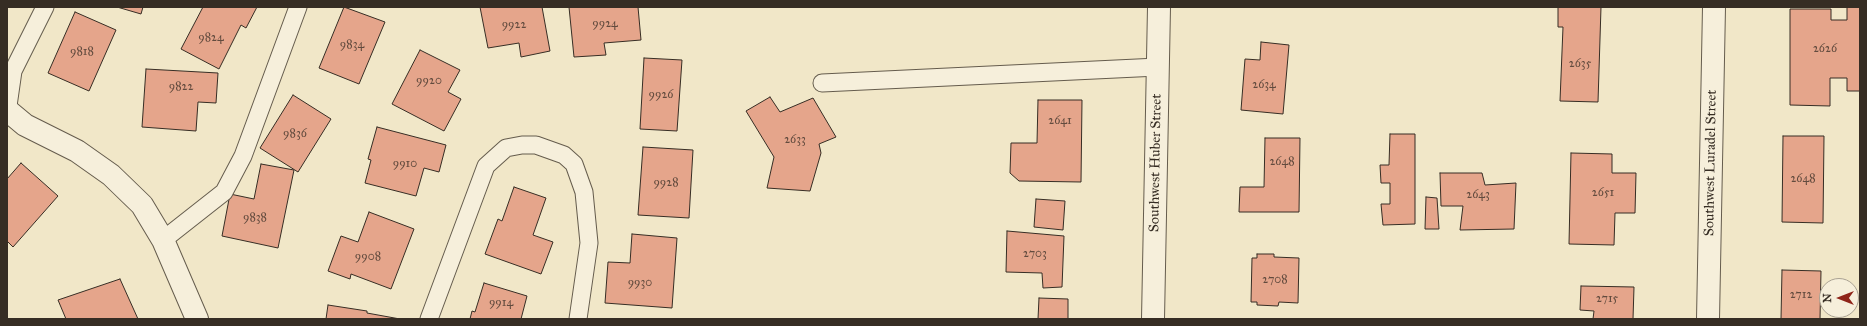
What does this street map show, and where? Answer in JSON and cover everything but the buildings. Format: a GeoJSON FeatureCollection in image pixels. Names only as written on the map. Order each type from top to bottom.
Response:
{"type":"FeatureCollection","features":[{"type":"Feature","properties":{"kind":"street","name":"Southwest Huber Street"},"geometry":{"type":"LineString","coordinates":[[1153,319],[1159,7]]}},
{"type":"Feature","properties":{"kind":"street","name":"Southwest Luradel Street"},"geometry":{"type":"LineString","coordinates":[[1708,319],[1714,7]]}},
{"type":"Feature","properties":{"kind":"street"},"geometry":{"type":"LineString","coordinates":[[7,111],[25,125],[76,151],[112,175],[142,205],[163,240],[197,319]]}},
{"type":"Feature","properties":{"kind":"lane"},"geometry":{"type":"LineString","coordinates":[[7,111],[14,71],[45,7]]}},
{"type":"Feature","properties":{"kind":"lane"},"geometry":{"type":"LineString","coordinates":[[163,240],[224,192],[243,156],[298,7]]}},
{"type":"Feature","properties":{"kind":"lane"},"geometry":{"type":"LineString","coordinates":[[822,83],[1158,67]]}},
{"type":"Feature","properties":{"kind":"lane"},"geometry":{"type":"LineString","coordinates":[[429,319],[486,166],[506,148],[522,145],[536,145],[564,155],[574,164],[584,192],[590,243],[578,319]]}}]}
